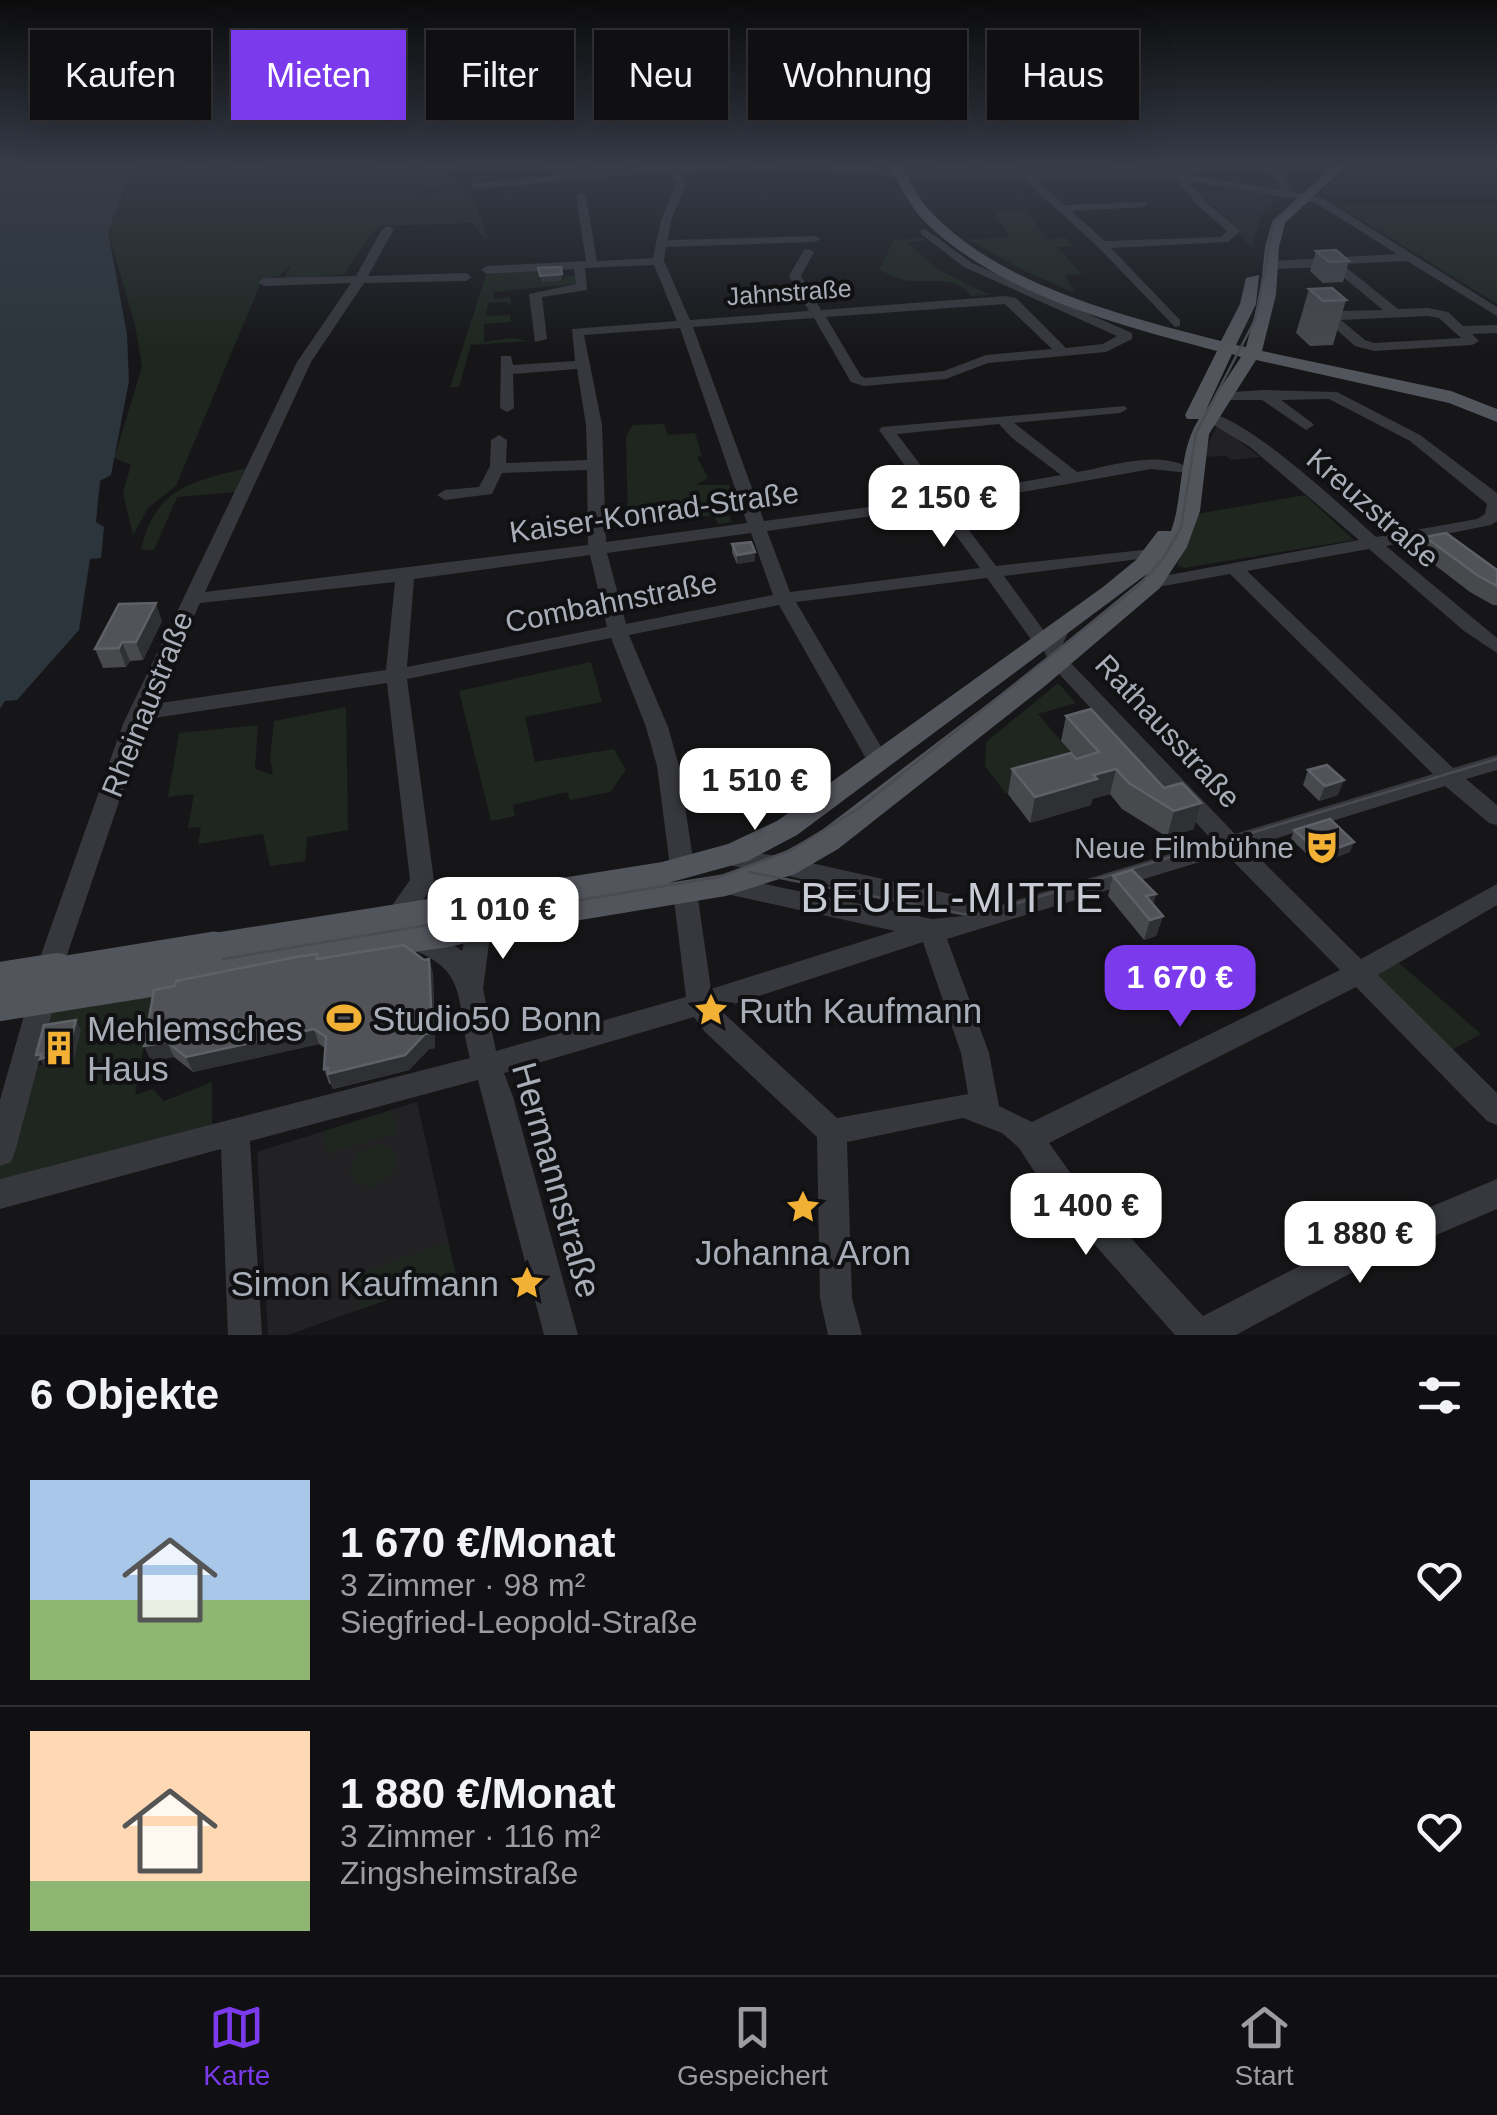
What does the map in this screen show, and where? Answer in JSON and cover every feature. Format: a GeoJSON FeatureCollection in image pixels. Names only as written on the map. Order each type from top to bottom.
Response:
{"type":"FeatureCollection","features":[{"type":"Feature","properties":{"kind":"main road"},"geometry":{"type":"LineString","coordinates":[[942,226],[986,260],[1077,302],[1251,355],[1405,381],[1497,416]]}},
{"type":"Feature","properties":{"kind":"main road"},"geometry":{"type":"LineString","coordinates":[[1156,569],[1171,527],[1194,414],[1248,304],[1265,226]]}},
{"type":"Feature","properties":{"kind":"main road"},"geometry":{"type":"LineString","coordinates":[[723,871],[749,849],[1053,644],[1156,569],[1176,546],[1190,512],[1199,434],[1251,355],[1279,226]]}},
{"type":"Feature","properties":{"kind":"main road"},"geometry":{"type":"LineString","coordinates":[[1193,339],[1227,348]]}},
{"type":"Feature","properties":{"kind":"main road"},"geometry":{"type":"LineString","coordinates":[[399,928],[449,935],[684,879],[784,866],[828,841],[912,777],[1053,644]]}},
{"type":"Feature","properties":{"kind":"main road"},"geometry":{"type":"LineString","coordinates":[[0,981],[212,957],[399,928],[452,907],[644,877],[684,879]]}},
{"type":"Feature","properties":{"kind":"main road"},"geometry":{"type":"LineString","coordinates":[[0,1002],[212,957]]}},
{"type":"Feature","properties":{"kind":"street"},"geometry":{"type":"LineString","coordinates":[[540,339],[534,294],[583,287],[583,226]]}},
{"type":"Feature","properties":{"kind":"street"},"geometry":{"type":"LineString","coordinates":[[666,226],[658,261],[685,323],[784,598],[879,762]]}},
{"type":"Feature","properties":{"kind":"street"},"geometry":{"type":"LineString","coordinates":[[1082,226],[1175,323]]}},
{"type":"Feature","properties":{"kind":"street"},"geometry":{"type":"LineString","coordinates":[[1102,245],[1224,240],[1234,231],[1228,226]]}},
{"type":"Feature","properties":{"kind":"street"},"geometry":{"type":"LineString","coordinates":[[1360,226],[1497,312]]}},
{"type":"Feature","properties":{"kind":"street","name":"Rheinaustraße"},"geometry":{"type":"LineString","coordinates":[[0,1152],[54,952],[139,713],[304,362],[388,228]]}},
{"type":"Feature","properties":{"kind":"street"},"geometry":{"type":"LineString","coordinates":[[660,244],[812,246],[795,276],[856,379],[864,382],[946,375],[978,360],[1106,348],[1127,334],[966,263],[924,232]]}},
{"type":"Feature","properties":{"kind":"street"},"geometry":{"type":"LineString","coordinates":[[1271,260],[1331,262],[1411,257]]}},
{"type":"Feature","properties":{"kind":"street"},"geometry":{"type":"LineString","coordinates":[[966,263],[986,260]]}},
{"type":"Feature","properties":{"kind":"street"},"geometry":{"type":"LineString","coordinates":[[487,270],[658,261]]}},
{"type":"Feature","properties":{"kind":"street"},"geometry":{"type":"LineString","coordinates":[[1331,262],[1395,313]]}},
{"type":"Feature","properties":{"kind":"street"},"geometry":{"type":"LineString","coordinates":[[264,282],[466,277]]}},
{"type":"Feature","properties":{"kind":"street","name":"Jahnstraße"},"geometry":{"type":"LineString","coordinates":[[581,365],[577,332],[1004,300],[1012,302],[1062,351],[1058,353]]}},
{"type":"Feature","properties":{"kind":"street"},"geometry":{"type":"LineString","coordinates":[[1395,313],[1436,313],[1470,338],[1470,344],[1362,344],[1337,317],[1395,313]]}},
{"type":"Feature","properties":{"kind":"street"},"geometry":{"type":"LineString","coordinates":[[1461,330],[1497,329]]}},
{"type":"Feature","properties":{"kind":"street"},"geometry":{"type":"LineString","coordinates":[[506,408],[506,365],[581,365],[594,422],[592,465],[597,547],[618,630],[661,740],[700,1004],[715,1024],[832,1132],[836,1298],[845,1335]]}},
{"type":"Feature","properties":{"kind":"street"},"geometry":{"type":"LineString","coordinates":[[1223,396],[1263,394],[1306,425]]}},
{"type":"Feature","properties":{"kind":"street","name":"Combahnstraße"},"geometry":{"type":"LineString","coordinates":[[139,713],[396,675],[784,598],[1097,561],[1156,569],[1234,568],[1481,523],[1494,517],[1495,499],[1425,448],[1400,442],[1397,437],[1402,432],[1332,395],[1263,394]]}},
{"type":"Feature","properties":{"kind":"street"},"geometry":{"type":"LineString","coordinates":[[1002,419],[1120,409]]}},
{"type":"Feature","properties":{"kind":"street","name":"Kreuzstraße"},"geometry":{"type":"LineString","coordinates":[[1209,416],[1226,422],[1284,466],[1452,614],[1497,648]]}},
{"type":"Feature","properties":{"kind":"street"},"geometry":{"type":"LineString","coordinates":[[1002,419],[1076,479]]}},
{"type":"Feature","properties":{"kind":"street","name":"Rathausstraße"},"geometry":{"type":"LineString","coordinates":[[1002,419],[888,430],[990,573],[1230,843],[1497,1112]]}},
{"type":"Feature","properties":{"kind":"street"},"geometry":{"type":"LineString","coordinates":[[445,496],[483,493],[498,468],[499,440]]}},
{"type":"Feature","properties":{"kind":"street","name":"Kaiser-Konrad-Straße"},"geometry":{"type":"LineString","coordinates":[[190,599],[405,575],[938,502],[1151,464],[1170,464],[1182,470]]}},
{"type":"Feature","properties":{"kind":"street"},"geometry":{"type":"LineString","coordinates":[[498,468],[592,465]]}},
{"type":"Feature","properties":{"kind":"street"},"geometry":{"type":"LineString","coordinates":[[1234,568],[1448,776],[1497,817]]}},
{"type":"Feature","properties":{"kind":"street"},"geometry":{"type":"LineString","coordinates":[[399,928],[422,881],[396,675],[405,575]]}},
{"type":"Feature","properties":{"kind":"street"},"geometry":{"type":"LineString","coordinates":[[723,871],[931,929],[952,929],[1497,762]]}},
{"type":"Feature","properties":{"kind":"street"},"geometry":{"type":"LineString","coordinates":[[784,866],[975,911],[1001,912]]}},
{"type":"Feature","properties":{"kind":"street"},"geometry":{"type":"LineString","coordinates":[[422,881],[452,907]]}},
{"type":"Feature","properties":{"kind":"street"},"geometry":{"type":"LineString","coordinates":[[1029,1138],[1358,974],[1497,893]]}},
{"type":"Feature","properties":{"kind":"street","name":"Hermannstraße"},"geometry":{"type":"LineString","coordinates":[[399,928],[447,952],[459,962],[471,987],[486,1066],[500,1097],[561,1335]]}},
{"type":"Feature","properties":{"kind":"street","name":"Hermannstraße"},"geometry":{"type":"LineString","coordinates":[[471,987],[478,928]]}},
{"type":"Feature","properties":{"kind":"street"},"geometry":{"type":"LineString","coordinates":[[0,1194],[486,1066],[700,1004],[931,929]]}},
{"type":"Feature","properties":{"kind":"street"},"geometry":{"type":"LineString","coordinates":[[931,929],[975,1053],[986,1111]]}},
{"type":"Feature","properties":{"kind":"street"},"geometry":{"type":"LineString","coordinates":[[832,1132],[964,1105],[986,1111],[1029,1138],[1058,1181],[1200,1335],[1356,1254],[1497,1194]]}},
{"type":"Feature","properties":{"kind":"street"},"geometry":{"type":"LineString","coordinates":[[235,1133],[245,1335]]}},
{"type":"Feature","properties":{"kind":"shaded area"},"geometry":{"type":"Polygon","coordinates":[[[0,226],[110,226],[108,232],[127,334],[129,381],[111,475],[100,481],[96,522],[104,527],[101,558],[90,559],[79,630],[17,700],[5,701],[0,709],[0,226]]]}},
{"type":"Feature","properties":{"kind":"shaded area"},"geometry":{"type":"Polygon","coordinates":[[[110,226],[380,226],[345,274],[284,279],[291,265],[279,276],[262,280],[176,486],[148,508],[133,536],[123,492],[131,465],[114,458],[142,367],[135,325],[108,232],[110,226]]]}},
{"type":"Feature","properties":{"kind":"shaded area"},"geometry":{"type":"Polygon","coordinates":[[[475,226],[484,226],[488,238],[484,239],[475,226]]]}},
{"type":"Feature","properties":{"kind":"shaded area"},"geometry":{"type":"Polygon","coordinates":[[[1003,226],[1038,226],[1047,239],[1066,238],[1073,246],[1057,247],[1082,274],[1065,275],[1075,293],[968,239],[1010,238],[1003,226]]]}},
{"type":"Feature","properties":{"kind":"shaded area"},"geometry":{"type":"Polygon","coordinates":[[[1232,226],[1258,226],[1252,248],[1232,226]]]}},
{"type":"Feature","properties":{"kind":"shaded area"},"geometry":{"type":"Polygon","coordinates":[[[1372,226],[1497,226],[1497,304],[1372,226]]]}},
{"type":"Feature","properties":{"kind":"shaded area"},"geometry":{"type":"Polygon","coordinates":[[[894,240],[925,240],[907,243],[937,269],[990,295],[971,296],[951,283],[906,280],[879,270],[894,240]]]}},
{"type":"Feature","properties":{"kind":"shaded area"},"geometry":{"type":"Polygon","coordinates":[[[536,270],[540,283],[563,281],[564,276],[574,275],[578,284],[493,292],[494,299],[510,297],[511,305],[488,303],[486,316],[510,315],[511,322],[484,324],[484,342],[510,338],[530,341],[471,345],[459,387],[450,387],[486,275],[536,270]]]}},
{"type":"Feature","properties":{"kind":"shaded area"},"geometry":{"type":"Polygon","coordinates":[[[664,424],[668,435],[695,433],[702,456],[697,457],[708,478],[696,485],[729,485],[731,490],[715,492],[718,499],[714,500],[717,508],[727,511],[732,522],[718,524],[714,515],[636,527],[634,523],[628,524],[626,436],[633,425],[664,424]]]}},
{"type":"Feature","properties":{"kind":"shaded area"},"geometry":{"type":"Polygon","coordinates":[[[1216,427],[1224,429],[1260,457],[1202,457],[1216,427]]]}},
{"type":"Feature","properties":{"kind":"shaded area"},"geometry":{"type":"Polygon","coordinates":[[[247,468],[236,492],[177,497],[154,550],[141,550],[155,513],[178,491],[247,468]]]}},
{"type":"Feature","properties":{"kind":"shaded area"},"geometry":{"type":"Polygon","coordinates":[[[1305,495],[1354,540],[1184,568],[1177,565],[1197,514],[1305,495]]]}},
{"type":"Feature","properties":{"kind":"shaded area"},"geometry":{"type":"Polygon","coordinates":[[[591,662],[602,702],[525,717],[535,762],[614,749],[626,770],[610,792],[570,800],[567,792],[513,805],[515,816],[491,821],[459,691],[591,662]]]}},
{"type":"Feature","properties":{"kind":"shaded area"},"geometry":{"type":"Polygon","coordinates":[[[1058,683],[1076,703],[1038,714],[1091,777],[1065,777],[1006,794],[985,766],[986,742],[1058,683]]]}},
{"type":"Feature","properties":{"kind":"shaded area"},"geometry":{"type":"Polygon","coordinates":[[[346,707],[348,830],[307,837],[305,861],[270,866],[263,834],[198,844],[201,827],[188,828],[194,794],[168,797],[179,733],[258,725],[255,769],[273,775],[270,758],[274,721],[346,707]]]}},
{"type":"Feature","properties":{"kind":"shaded area"},"geometry":{"type":"Polygon","coordinates":[[[1398,962],[1481,1034],[1452,1050],[1378,981],[1379,975],[1398,962]]]}},
{"type":"Feature","properties":{"kind":"shaded area"},"geometry":{"type":"Polygon","coordinates":[[[153,996],[135,1095],[153,1089],[164,1101],[212,1082],[212,1134],[0,1194],[0,1162],[37,1066],[47,1064],[47,1069],[63,1062],[37,1037],[45,1013],[153,996]]]}},
{"type":"Feature","properties":{"kind":"shaded area"},"geometry":{"type":"Polygon","coordinates":[[[417,1102],[456,1275],[288,1335],[268,1335],[257,1152],[417,1102]]]}},
{"type":"Feature","properties":{"kind":"shaded area"},"geometry":{"type":"Polygon","coordinates":[[[392,1110],[396,1133],[327,1154],[324,1131],[392,1110]]]}},
{"type":"Feature","properties":{"kind":"shaded area"},"geometry":{"type":"Polygon","coordinates":[[[384,1145],[391,1148],[397,1159],[393,1174],[372,1187],[357,1184],[350,1174],[357,1156],[365,1149],[384,1145]]]}},
{"type":"Feature","properties":{"kind":"shaded area"},"geometry":{"type":"Polygon","coordinates":[[[448,1242],[456,1275],[359,1310],[354,1275],[448,1242]]]}},
{"type":"Feature","properties":{"kind":"building"},"geometry":{"type":"Polygon","coordinates":[[[1336,250],[1349,261],[1329,262],[1316,251],[1336,250]]]}},
{"type":"Feature","properties":{"kind":"building"},"geometry":{"type":"Polygon","coordinates":[[[561,267],[562,274],[540,276],[538,268],[561,267]]]}},
{"type":"Feature","properties":{"kind":"building"},"geometry":{"type":"Polygon","coordinates":[[[1332,288],[1346,300],[1323,301],[1309,289],[1332,288]]]}},
{"type":"Feature","properties":{"kind":"building"},"geometry":{"type":"Polygon","coordinates":[[[1446,533],[1497,570],[1497,586],[1425,537],[1446,533]]]}},
{"type":"Feature","properties":{"kind":"building"},"geometry":{"type":"Polygon","coordinates":[[[751,542],[755,552],[737,555],[732,544],[751,542]]]}},
{"type":"Feature","properties":{"kind":"building"},"geometry":{"type":"Polygon","coordinates":[[[156,603],[136,642],[122,642],[119,648],[95,649],[119,604],[156,603]]]}},
{"type":"Feature","properties":{"kind":"building"},"geometry":{"type":"Polygon","coordinates":[[[1091,709],[1164,788],[1182,783],[1201,803],[1174,811],[1129,783],[1116,769],[1093,775],[1097,779],[1035,797],[1012,769],[1071,753],[1076,759],[1099,752],[1066,716],[1091,709]]]}},
{"type":"Feature","properties":{"kind":"building"},"geometry":{"type":"Polygon","coordinates":[[[1327,765],[1344,780],[1325,786],[1308,770],[1327,765]]]}},
{"type":"Feature","properties":{"kind":"building"},"geometry":{"type":"Polygon","coordinates":[[[1330,819],[1354,842],[1321,854],[1294,830],[1330,819]]]}},
{"type":"Feature","properties":{"kind":"building"},"geometry":{"type":"Polygon","coordinates":[[[1132,870],[1156,894],[1146,896],[1163,916],[1150,920],[1113,876],[1132,870]]]}},
{"type":"Feature","properties":{"kind":"building"},"geometry":{"type":"Polygon","coordinates":[[[404,945],[424,960],[429,959],[432,1033],[425,1034],[405,1055],[328,1074],[328,1068],[324,1069],[326,1037],[314,1029],[186,1057],[167,1042],[144,1046],[154,990],[175,986],[176,981],[296,957],[317,954],[317,959],[404,945]]]}},
{"type":"Feature","properties":{"kind":"building"},"geometry":{"type":"Polygon","coordinates":[[[76,1020],[68,1050],[40,1059],[42,1054],[36,1055],[44,1025],[76,1020]]]}},
{"type":"Feature","properties":{"kind":"tram line"},"geometry":{"type":"LineString","coordinates":[[132,974],[719,877],[791,850],[858,809],[1138,586],[1163,559],[1181,528],[1196,433],[1255,320],[1273,226]]}},
{"type":"Feature","properties":{"kind":"tram line"},"geometry":{"type":"LineString","coordinates":[[749,872],[963,914],[985,913],[1497,759]]}},
{"type":"Feature","properties":{"kind":"tram line"},"geometry":{"type":"LineString","coordinates":[[0,996],[147,972]]}},
{"type":"Feature","properties":{"kind":"place","name":"Neue Filmbühne"},"geometry":{"type":"Point","coordinates":[1322,847]}},
{"type":"Feature","properties":{"kind":"place","name":"Ruth Kaufmann"},"geometry":{"type":"Point","coordinates":[711,1010]}},
{"type":"Feature","properties":{"kind":"place","name":"Studio50 Bonn"},"geometry":{"type":"Point","coordinates":[344,1018]}},
{"type":"Feature","properties":{"kind":"place","name":"Mehlemsches Haus"},"geometry":{"type":"Point","coordinates":[59,1048]}},
{"type":"Feature","properties":{"kind":"place","name":"Johanna Aron"},"geometry":{"type":"Point","coordinates":[803,1207]}},
{"type":"Feature","properties":{"kind":"place","name":"Simon Kaufmann"},"geometry":{"type":"Point","coordinates":[527,1283]}},
{"type":"Feature","properties":{"kind":"district","name":"BEUEL-MITTE"},"geometry":{"type":"Point","coordinates":[953,897]}}]}
